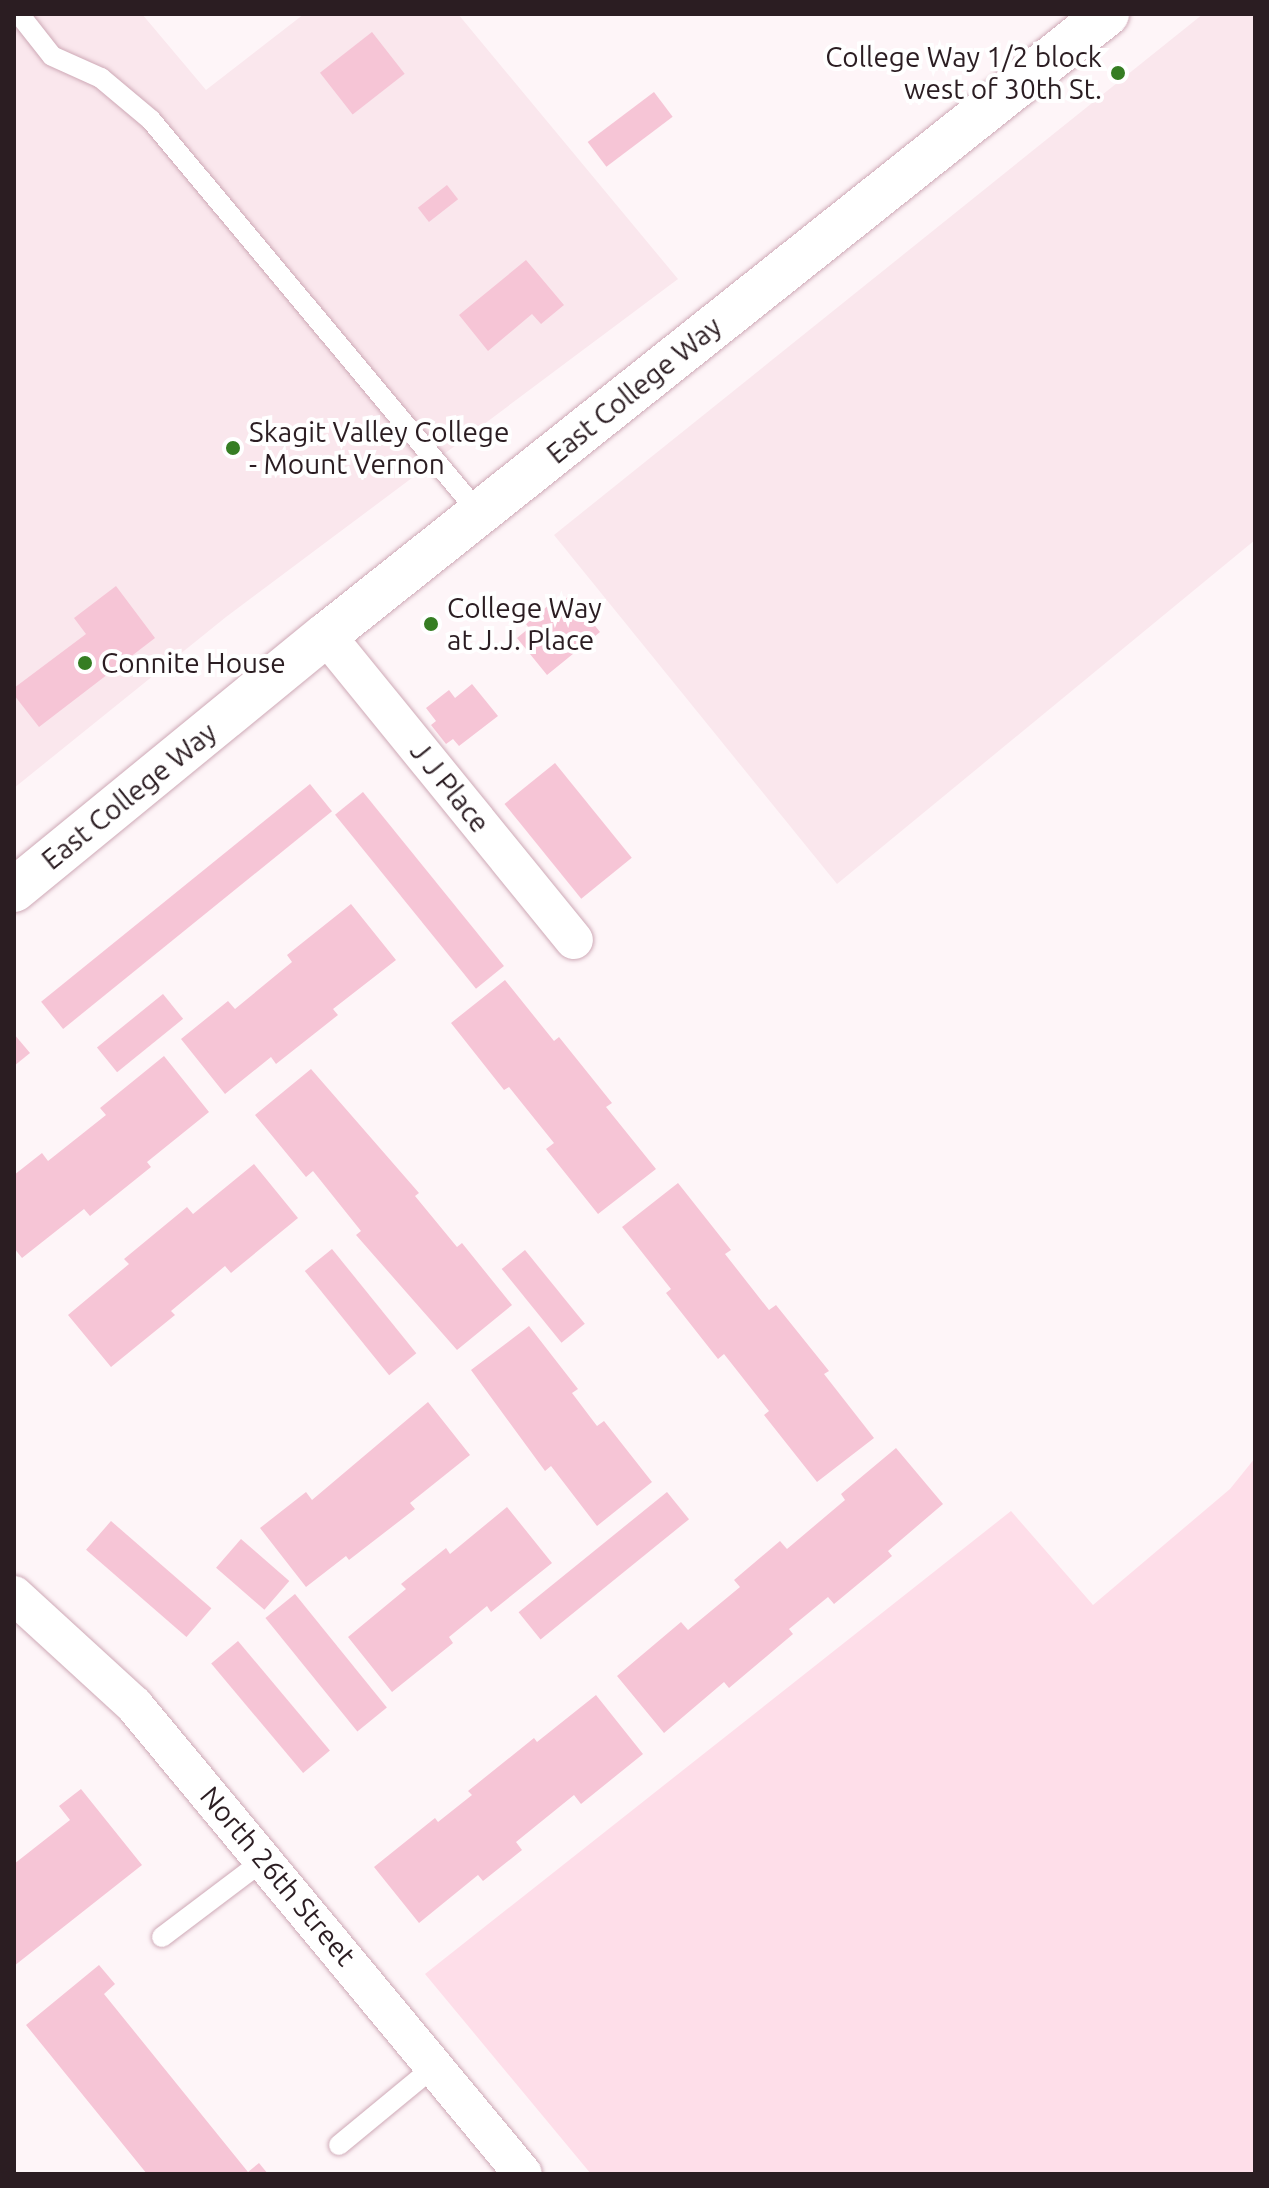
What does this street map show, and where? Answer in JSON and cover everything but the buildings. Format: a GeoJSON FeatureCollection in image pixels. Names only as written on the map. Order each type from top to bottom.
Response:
{"type":"FeatureCollection","features":[{"type":"Feature","properties":{"kind":"main road","name":"East College Way"},"geometry":{"type":"LineString","coordinates":[[14,890],[326,635],[1107,14]]}},
{"type":"Feature","properties":{"kind":"street","name":"J J Place"},"geometry":{"type":"LineString","coordinates":[[326,635],[574,940]]}},
{"type":"Feature","properties":{"kind":"street","name":"North 26th Street"},"geometry":{"type":"LineString","coordinates":[[14,1595],[134,1705],[436,2065],[523,2174]]}},
{"type":"Feature","properties":{"kind":"lane"},"geometry":{"type":"LineString","coordinates":[[19,14],[52,56],[101,78],[151,120],[479,513]]}},
{"type":"Feature","properties":{"kind":"lane"},"geometry":{"type":"LineString","coordinates":[[162,1937],[265,1859]]}},
{"type":"Feature","properties":{"kind":"lane"},"geometry":{"type":"LineString","coordinates":[[339,2145],[436,2065]]}},
{"type":"Feature","properties":{"kind":"shaded area","name":"Skagit Valley College - Mount Vernon"},"geometry":{"type":"Polygon","coordinates":[[[14,14],[142,14],[206,90],[304,14],[458,14],[678,279],[226,617],[14,788],[14,14]]]}},
{"type":"Feature","properties":{"kind":"shaded area"},"geometry":{"type":"Polygon","coordinates":[[[1203,14],[1255,14],[1255,540],[837,884],[554,535],[1203,14]]]}},
{"type":"Feature","properties":{"kind":"shaded area"},"geometry":{"type":"Polygon","coordinates":[[[1255,1458],[1255,2174],[591,2174],[425,1974],[1011,1511],[1093,1605],[1230,1489],[1255,1458]]]}},
{"type":"Feature","properties":{"kind":"place","name":"College Way 1/2 block west of 30th St."},"geometry":{"type":"Point","coordinates":[1118,73]}},
{"type":"Feature","properties":{"kind":"place","name":"Skagit Valley College - Mount Vernon"},"geometry":{"type":"Point","coordinates":[233,448]}},
{"type":"Feature","properties":{"kind":"place","name":"College Way at J.J. Place"},"geometry":{"type":"Point","coordinates":[431,624]}},
{"type":"Feature","properties":{"kind":"place","name":"Connite House"},"geometry":{"type":"Point","coordinates":[85,663]}}]}
